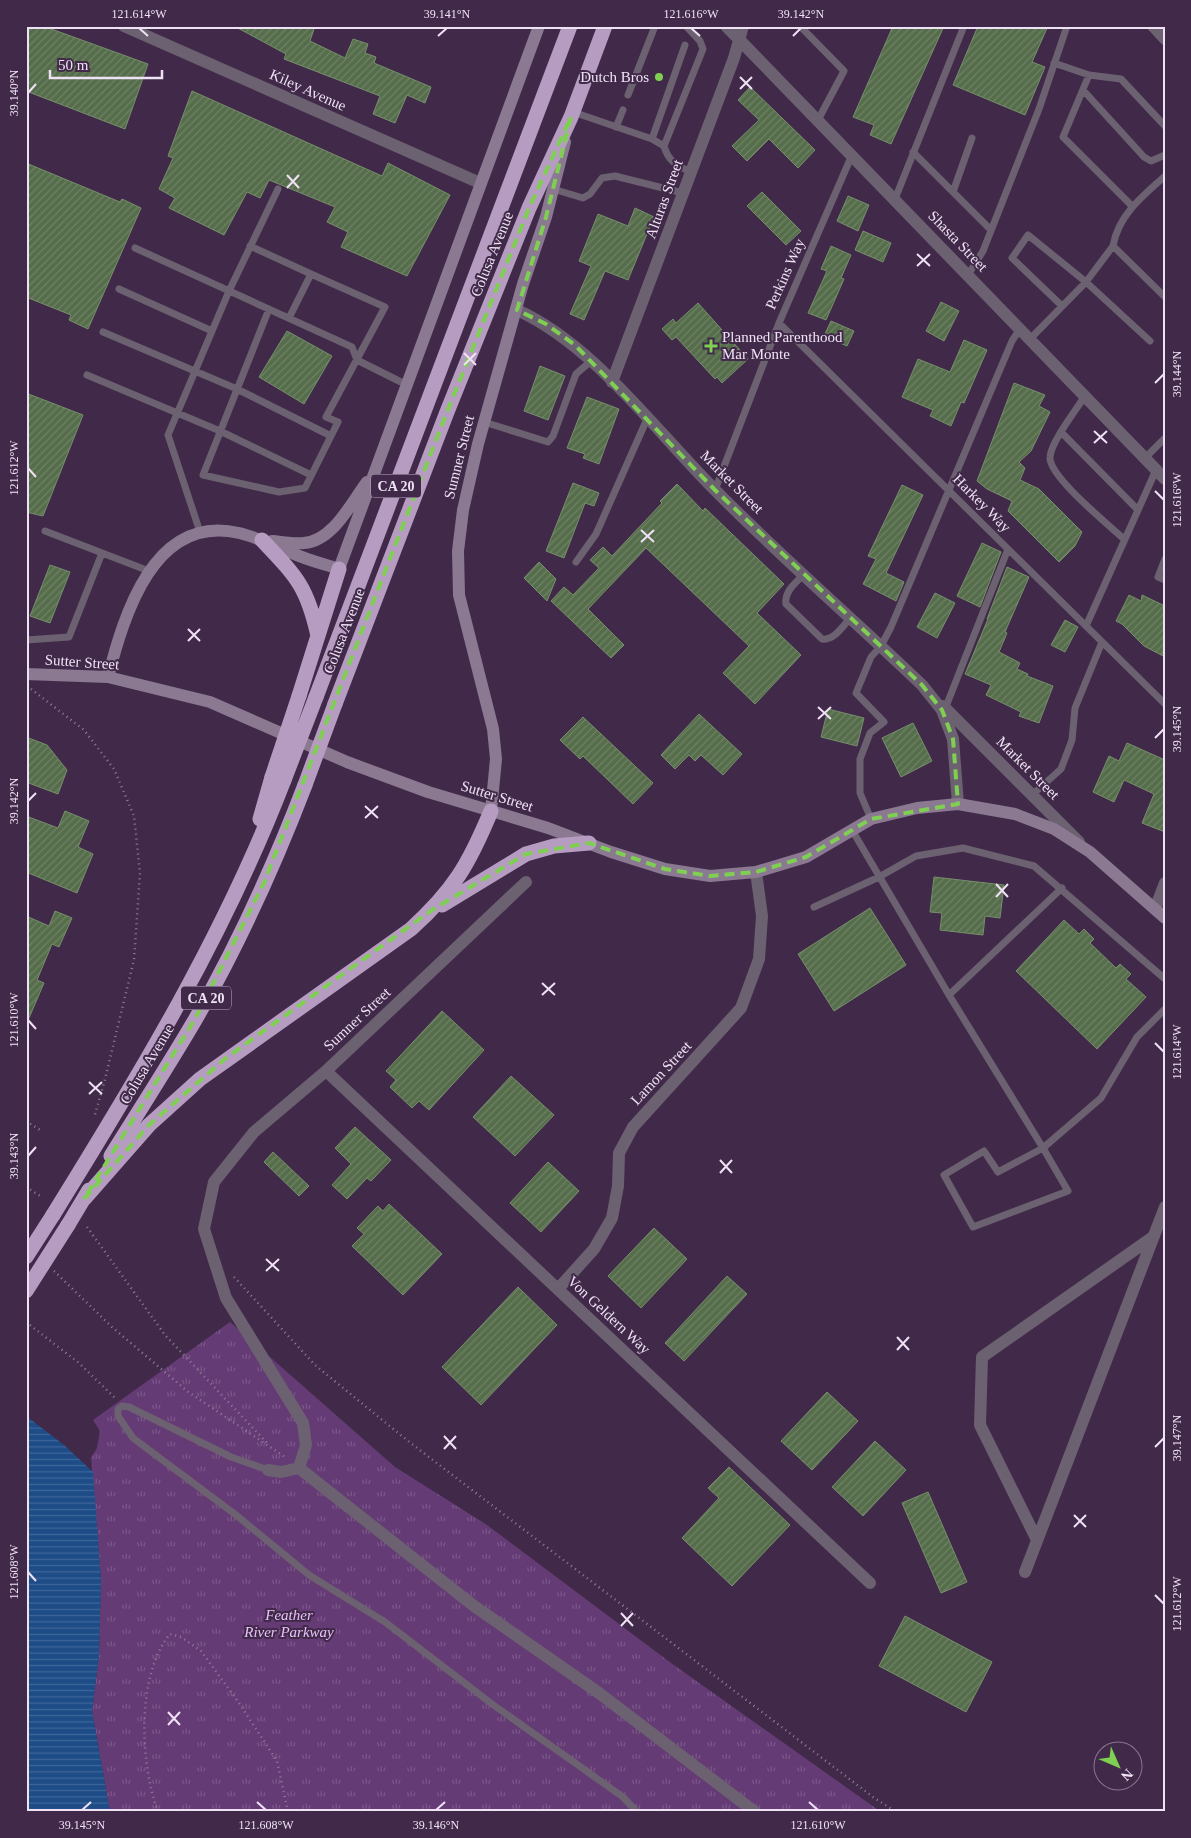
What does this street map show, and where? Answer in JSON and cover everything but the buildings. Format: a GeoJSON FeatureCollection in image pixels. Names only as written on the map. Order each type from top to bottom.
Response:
{"type":"FeatureCollection","features":[{"type":"Feature","properties":{"kind":"highway","name":"Colusa Avenue"},"geometry":{"type":"LineString","coordinates":[[26,1257],[182,1001],[243,880],[278,778],[316,697],[570,26]]}},
{"type":"Feature","properties":{"kind":"highway","name":"Colusa Avenue"},"geometry":{"type":"LineString","coordinates":[[26,1291],[160,1078],[220,974],[264,883],[305,785],[451,403],[529,208],[572,114],[605,26]]}},
{"type":"Feature","properties":{"kind":"highway"},"geometry":{"type":"LineString","coordinates":[[262,540],[302,586],[312,611],[318,637]]}},
{"type":"Feature","properties":{"kind":"highway"},"geometry":{"type":"LineString","coordinates":[[278,778],[299,696],[339,569]]}},
{"type":"Feature","properties":{"kind":"highway"},"geometry":{"type":"LineString","coordinates":[[84,1199],[149,1125],[200,1079],[411,929],[432,910],[455,883],[477,845],[491,811]]}},
{"type":"Feature","properties":{"kind":"highway"},"geometry":{"type":"LineString","coordinates":[[432,910],[526,854],[554,846],[589,843]]}},
{"type":"Feature","properties":{"kind":"main road","name":"Colusa Avenue"},"geometry":{"type":"LineString","coordinates":[[339,569],[539,26]]}},
{"type":"Feature","properties":{"kind":"main road","name":"Sumner Street"},"geometry":{"type":"LineString","coordinates":[[491,811],[496,759],[494,736],[459,594],[458,551],[463,510],[484,422],[553,189],[572,114]]}},
{"type":"Feature","properties":{"kind":"main road"},"geometry":{"type":"LineString","coordinates":[[262,540],[305,544],[321,538],[331,531],[374,472]]}},
{"type":"Feature","properties":{"kind":"main road"},"geometry":{"type":"LineString","coordinates":[[108,677],[119,633],[139,586],[149,570],[181,540],[200,532],[219,530],[238,532],[293,554],[339,569]]}},
{"type":"Feature","properties":{"kind":"main road","name":"Sutter Street"},"geometry":{"type":"LineString","coordinates":[[26,674],[108,677],[210,702],[356,765],[428,792],[665,869],[710,876],[756,872],[806,857],[871,819],[917,808],[958,804]]}},
{"type":"Feature","properties":{"kind":"main road","name":"Market Street"},"geometry":{"type":"LineString","coordinates":[[958,804],[1015,814],[1054,829],[1090,852],[1165,918]]}},
{"type":"Feature","properties":{"kind":"street","name":"Kiley Avenue"},"geometry":{"type":"LineString","coordinates":[[124,26],[480,183]]}},
{"type":"Feature","properties":{"kind":"street","name":"Shasta Street"},"geometry":{"type":"LineString","coordinates":[[726,26],[1160,474]]}},
{"type":"Feature","properties":{"kind":"street","name":"Alturas Street"},"geometry":{"type":"LineString","coordinates":[[612,382],[734,58],[743,26]]}},
{"type":"Feature","properties":{"kind":"street"},"geometry":{"type":"LineString","coordinates":[[1153,26],[1165,39]]}},
{"type":"Feature","properties":{"kind":"street","name":"Market Street"},"geometry":{"type":"LineString","coordinates":[[516,310],[562,334],[591,361],[715,490],[882,646],[922,685],[944,710],[1090,852]]}},
{"type":"Feature","properties":{"kind":"street","name":"Market Street"},"geometry":{"type":"LineString","coordinates":[[944,710],[953,739],[958,804]]}},
{"type":"Feature","properties":{"kind":"street","name":"Lamon Street"},"geometry":{"type":"LineString","coordinates":[[558,1289],[594,1248],[612,1218],[618,1186],[620,1153],[633,1126],[741,1008],[759,959],[762,916],[756,872]]}},
{"type":"Feature","properties":{"kind":"street","name":"Sumner Street"},"geometry":{"type":"LineString","coordinates":[[299,1468],[306,1445],[303,1423],[226,1298],[204,1229],[214,1182],[254,1132],[326,1071],[526,882]]}},
{"type":"Feature","properties":{"kind":"street"},"geometry":{"type":"LineString","coordinates":[[1155,909],[1165,883]]}},
{"type":"Feature","properties":{"kind":"street","name":"Von Geldern Way"},"geometry":{"type":"LineString","coordinates":[[326,1071],[870,1583]]}},
{"type":"Feature","properties":{"kind":"street"},"geometry":{"type":"LineString","coordinates":[[1025,1572],[1165,1207]]}},
{"type":"Feature","properties":{"kind":"street"},"geometry":{"type":"LineString","coordinates":[[1037,1540],[980,1425],[982,1357],[1153,1237]]}},
{"type":"Feature","properties":{"kind":"street"},"geometry":{"type":"LineString","coordinates":[[268,1470],[281,1472],[299,1468],[474,1606],[599,1693],[755,1812]]}},
{"type":"Feature","properties":{"kind":"lane"},"geometry":{"type":"LineString","coordinates":[[628,95],[655,26]]}},
{"type":"Feature","properties":{"kind":"lane"},"geometry":{"type":"LineString","coordinates":[[686,26],[700,41],[703,48],[664,146],[667,157],[676,166],[691,172]]}},
{"type":"Feature","properties":{"kind":"lane"},"geometry":{"type":"LineString","coordinates":[[800,26],[844,71],[818,120]]}},
{"type":"Feature","properties":{"kind":"lane"},"geometry":{"type":"LineString","coordinates":[[895,199],[964,26]]}},
{"type":"Feature","properties":{"kind":"lane"},"geometry":{"type":"LineString","coordinates":[[968,275],[983,251],[1067,26]]}},
{"type":"Feature","properties":{"kind":"lane"},"geometry":{"type":"LineString","coordinates":[[652,139],[685,45]]}},
{"type":"Feature","properties":{"kind":"lane"},"geometry":{"type":"LineString","coordinates":[[1054,63],[1089,74],[1121,79],[1165,126]]}},
{"type":"Feature","properties":{"kind":"lane"},"geometry":{"type":"LineString","coordinates":[[1089,74],[1063,137],[1132,206]]}},
{"type":"Feature","properties":{"kind":"lane"},"geometry":{"type":"LineString","coordinates":[[1083,90],[1144,157],[1151,161],[1165,155]]}},
{"type":"Feature","properties":{"kind":"lane"},"geometry":{"type":"LineString","coordinates":[[616,127],[623,110]]}},
{"type":"Feature","properties":{"kind":"lane"},"geometry":{"type":"LineString","coordinates":[[572,114],[652,139],[664,146]]}},
{"type":"Feature","properties":{"kind":"lane"},"geometry":{"type":"LineString","coordinates":[[953,192],[972,138]]}},
{"type":"Feature","properties":{"kind":"lane"},"geometry":{"type":"LineString","coordinates":[[913,152],[991,230]]}},
{"type":"Feature","properties":{"kind":"lane","name":"Perkins Way"},"geometry":{"type":"LineString","coordinates":[[715,490],[779,323],[852,155]]}},
{"type":"Feature","properties":{"kind":"lane"},"geometry":{"type":"LineString","coordinates":[[553,189],[582,198],[590,194],[602,178],[615,176],[683,193]]}},
{"type":"Feature","properties":{"kind":"lane"},"geometry":{"type":"LineString","coordinates":[[1030,339],[1086,282],[1112,246],[1115,234],[1132,206],[1164,177]]}},
{"type":"Feature","properties":{"kind":"lane"},"geometry":{"type":"LineString","coordinates":[[200,532],[168,435],[229,291],[278,189]]}},
{"type":"Feature","properties":{"kind":"lane"},"geometry":{"type":"LineString","coordinates":[[1062,306],[1012,258],[1028,235],[1086,282],[1150,341]]}},
{"type":"Feature","properties":{"kind":"lane"},"geometry":{"type":"LineString","coordinates":[[250,246],[384,307],[326,417],[338,422],[304,488],[280,492],[203,475],[268,309]]}},
{"type":"Feature","properties":{"kind":"lane"},"geometry":{"type":"LineString","coordinates":[[1112,246],[1165,296]]}},
{"type":"Feature","properties":{"kind":"lane"},"geometry":{"type":"LineString","coordinates":[[135,248],[352,347],[357,360],[407,384]]}},
{"type":"Feature","properties":{"kind":"lane"},"geometry":{"type":"LineString","coordinates":[[289,318],[311,274]]}},
{"type":"Feature","properties":{"kind":"lane"},"geometry":{"type":"LineString","coordinates":[[119,289],[212,331]]}},
{"type":"Feature","properties":{"kind":"lane","name":"Harkey Way"},"geometry":{"type":"LineString","coordinates":[[779,323],[1165,704]]}},
{"type":"Feature","properties":{"kind":"lane"},"geometry":{"type":"LineString","coordinates":[[871,819],[860,793],[860,759],[870,733],[884,722],[856,693],[871,657],[882,646],[1012,340],[1020,329]]}},
{"type":"Feature","properties":{"kind":"lane"},"geometry":{"type":"LineString","coordinates":[[104,332],[237,389],[331,436]]}},
{"type":"Feature","properties":{"kind":"lane"},"geometry":{"type":"LineString","coordinates":[[484,422],[548,442],[553,436],[576,374],[591,361]]}},
{"type":"Feature","properties":{"kind":"lane"},"geometry":{"type":"LineString","coordinates":[[87,375],[220,431],[311,475]]}},
{"type":"Feature","properties":{"kind":"lane"},"geometry":{"type":"LineString","coordinates":[[1085,396],[1050,454],[1050,464],[1058,476],[1124,539]]}},
{"type":"Feature","properties":{"kind":"lane"},"geometry":{"type":"LineString","coordinates":[[576,562],[596,534],[647,419]]}},
{"type":"Feature","properties":{"kind":"lane"},"geometry":{"type":"LineString","coordinates":[[1062,432],[1137,509]]}},
{"type":"Feature","properties":{"kind":"lane"},"geometry":{"type":"LineString","coordinates":[[1145,458],[1165,438]]}},
{"type":"Feature","properties":{"kind":"lane"},"geometry":{"type":"LineString","coordinates":[[1086,626],[1137,509],[1160,474]]}},
{"type":"Feature","properties":{"kind":"lane"},"geometry":{"type":"LineString","coordinates":[[44,531],[149,570]]}},
{"type":"Feature","properties":{"kind":"lane"},"geometry":{"type":"LineString","coordinates":[[944,710],[1008,548]]}},
{"type":"Feature","properties":{"kind":"lane"},"geometry":{"type":"LineString","coordinates":[[26,640],[69,637],[102,552]]}},
{"type":"Feature","properties":{"kind":"lane"},"geometry":{"type":"LineString","coordinates":[[1165,559],[1158,577],[1165,580]]}},
{"type":"Feature","properties":{"kind":"lane"},"geometry":{"type":"LineString","coordinates":[[804,574],[788,591],[785,597],[786,604],[822,639],[827,640],[833,636],[850,617]]}},
{"type":"Feature","properties":{"kind":"lane"},"geometry":{"type":"LineString","coordinates":[[1032,795],[1061,769],[1072,740],[1075,708],[1102,642]]}},
{"type":"Feature","properties":{"kind":"lane"},"geometry":{"type":"LineString","coordinates":[[852,830],[949,995],[1043,1148],[1068,1191],[973,1227],[944,1175],[984,1151],[998,1172],[1043,1148],[1101,1098],[1137,1037],[1165,1008]]}},
{"type":"Feature","properties":{"kind":"lane"},"geometry":{"type":"LineString","coordinates":[[814,906],[879,877],[916,856],[963,848],[1034,866],[1062,888],[1165,979]]}},
{"type":"Feature","properties":{"kind":"lane"},"geometry":{"type":"LineString","coordinates":[[949,995],[974,974],[1062,888]]}},
{"type":"Feature","properties":{"kind":"lane"},"geometry":{"type":"LineString","coordinates":[[268,1470],[231,1457],[129,1406],[122,1406],[118,1410],[118,1416],[133,1438],[236,1516],[309,1575],[386,1622],[492,1704],[623,1797],[637,1812]]}},
{"type":"Feature","properties":{"kind":"path"},"geometry":{"type":"LineString","coordinates":[[26,685],[84,730],[114,770],[134,816],[140,873],[134,960],[93,1121]]}},
{"type":"Feature","properties":{"kind":"path"},"geometry":{"type":"LineString","coordinates":[[26,1121],[40,1130]]}},
{"type":"Feature","properties":{"kind":"path"},"geometry":{"type":"LineString","coordinates":[[26,1187],[42,1197]]}},
{"type":"Feature","properties":{"kind":"path"},"geometry":{"type":"LineString","coordinates":[[48,1265],[112,1327],[187,1392],[272,1448],[165,1335],[87,1227]]}},
{"type":"Feature","properties":{"kind":"path"},"geometry":{"type":"LineString","coordinates":[[230,1273],[315,1365],[408,1441],[873,1797],[896,1812]]}},
{"type":"Feature","properties":{"kind":"path"},"geometry":{"type":"LineString","coordinates":[[26,1322],[78,1363],[122,1406]]}},
{"type":"Feature","properties":{"kind":"path"},"geometry":{"type":"LineString","coordinates":[[158,1812],[152,1795],[145,1752],[146,1690],[163,1643],[170,1634],[181,1637],[201,1651],[277,1761],[288,1812]]}},
{"type":"Feature","properties":{"kind":"highlighted area"},"geometry":{"type":"Polygon","coordinates":[[[571,117],[546,217],[517,310],[546,324],[575,345],[715,490],[922,685],[942,710],[953,739],[958,804],[871,819],[806,857],[756,872],[710,876],[665,869],[589,843],[526,854],[432,910],[226,1058],[149,1125],[84,1199],[195,1019],[264,883],[447,412],[529,208],[571,117]]]}},
{"type":"Feature","properties":{"kind":"green space","name":"Feather River Parkway"},"geometry":{"type":"Polygon","coordinates":[[[230,1322],[395,1467],[487,1525],[671,1663],[881,1812],[110,1812],[92,1711],[99,1655],[101,1580],[91,1458],[97,1448],[100,1431],[93,1420],[230,1322]]]}},
{"type":"Feature","properties":{"kind":"water"},"geometry":{"type":"Polygon","coordinates":[[[26,1416],[64,1445],[93,1472],[101,1580],[99,1655],[92,1711],[110,1812],[26,1812],[26,1416]]]}},
{"type":"Feature","properties":{"kind":"place","name":"Dutch Bros"},"geometry":{"type":"Point","coordinates":[659,77]}},
{"type":"Feature","properties":{"kind":"place","name":"Planned Parenthood Mar Monte"},"geometry":{"type":"Point","coordinates":[711,346]}}]}
